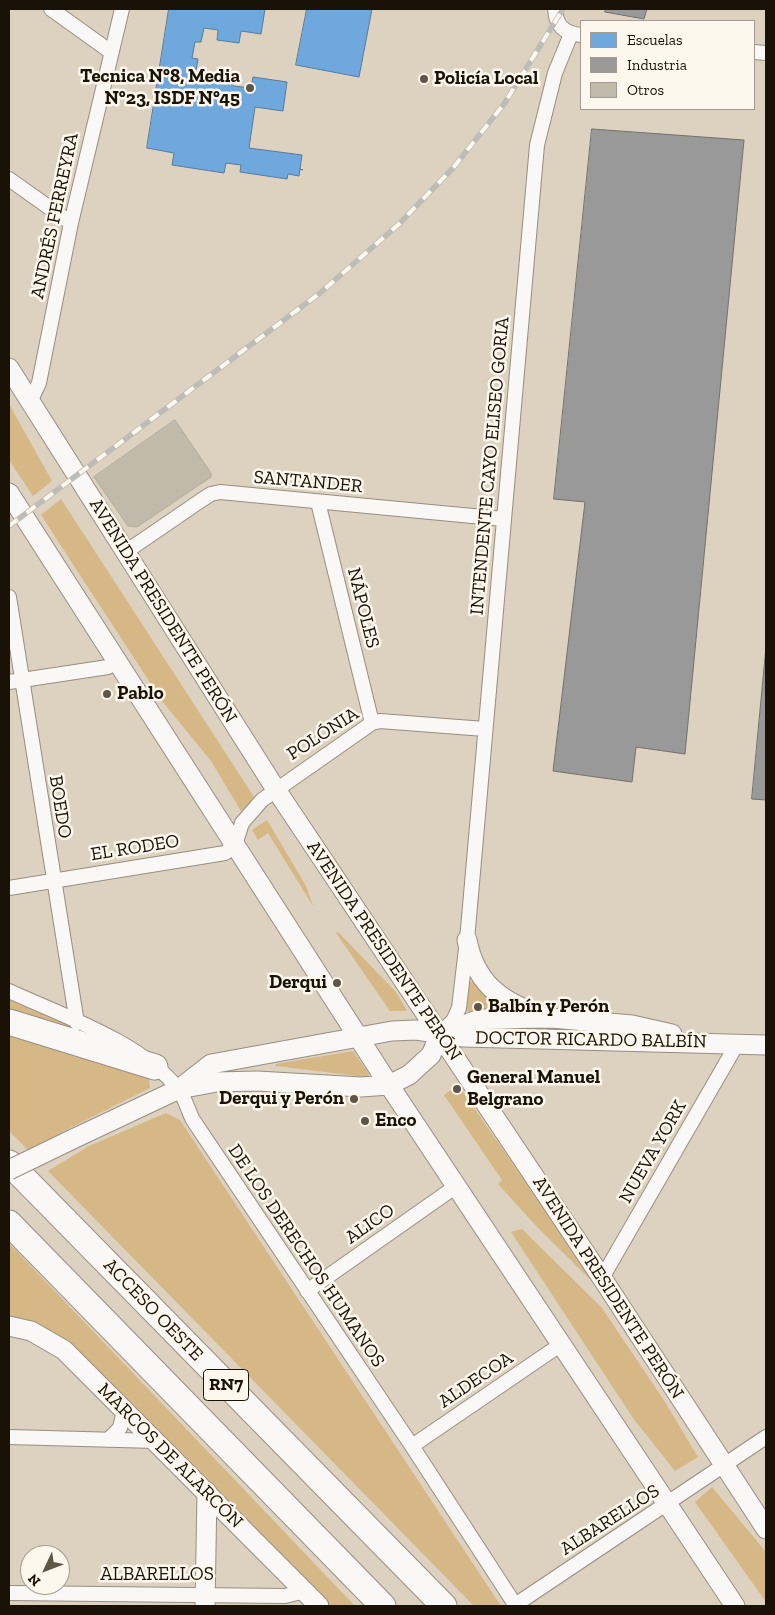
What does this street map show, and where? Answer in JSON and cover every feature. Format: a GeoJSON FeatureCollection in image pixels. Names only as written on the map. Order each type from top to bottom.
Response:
{"type":"FeatureCollection","features":[{"type":"Feature","properties":{"kind":"highway"},"geometry":{"type":"LineString","coordinates":[[9,1022],[155,1067]]}},
{"type":"Feature","properties":{"kind":"highway","name":"ACCESO OESTE"},"geometry":{"type":"LineString","coordinates":[[9,1163],[444,1606]]}},
{"type":"Feature","properties":{"kind":"highway","name":"RN7"},"geometry":{"type":"LineString","coordinates":[[9,1223],[384,1606]]}},
{"type":"Feature","properties":{"kind":"main road","name":"AVENIDA PRESIDENTE PERÓN"},"geometry":{"type":"LineString","coordinates":[[9,368],[275,788],[602,1278],[766,1529]]}},
{"type":"Feature","properties":{"kind":"main road"},"geometry":{"type":"LineString","coordinates":[[9,493],[455,1187],[735,1606]]}},
{"type":"Feature","properties":{"kind":"main road"},"geometry":{"type":"LineString","coordinates":[[467,940],[470,956],[477,970],[502,998],[517,1007],[551,1018]]}},
{"type":"Feature","properties":{"kind":"main road"},"geometry":{"type":"LineString","coordinates":[[9,1170],[179,1089],[234,1080],[361,1087],[389,1085],[410,1075],[431,1055],[440,1034],[480,1019],[551,1018],[632,1024],[706,1043]]}},
{"type":"Feature","properties":{"kind":"main road","name":"DOCTOR RICARDO BALBÍN"},"geometry":{"type":"LineString","coordinates":[[179,1089],[211,1064],[392,1031],[416,1030],[464,1038],[766,1045]]}},
{"type":"Feature","properties":{"kind":"main road","name":"MARCOS DE ALARCÓN"},"geometry":{"type":"LineString","coordinates":[[9,1326],[31,1331],[56,1345],[207,1492],[319,1606]]}},
{"type":"Feature","properties":{"kind":"main road"},"geometry":{"type":"LineString","coordinates":[[205,1600],[207,1492]]}},
{"type":"Feature","properties":{"kind":"street"},"geometry":{"type":"LineString","coordinates":[[51,9],[111,52]]}},
{"type":"Feature","properties":{"kind":"street","name":"ANDRÉS FERREYRA"},"geometry":{"type":"LineString","coordinates":[[30,402],[39,383],[71,223],[122,9]]}},
{"type":"Feature","properties":{"kind":"street","name":"INTENDENTE CAYO ELISEO GORIA"},"geometry":{"type":"LineString","coordinates":[[440,1034],[453,1021],[459,1008],[467,940],[538,145],[555,73],[576,34],[563,29],[556,22],[555,9]]}},
{"type":"Feature","properties":{"kind":"street"},"geometry":{"type":"LineString","coordinates":[[9,179],[71,223]]}},
{"type":"Feature","properties":{"kind":"street","name":"SANTANDER"},"geometry":{"type":"LineString","coordinates":[[126,551],[211,494],[220,492],[504,519]]}},
{"type":"Feature","properties":{"kind":"street","name":"NÁPOLES"},"geometry":{"type":"LineString","coordinates":[[318,502],[372,723]]}},
{"type":"Feature","properties":{"kind":"street","name":"BOEDO"},"geometry":{"type":"LineString","coordinates":[[9,597],[15,681],[77,1023]]}},
{"type":"Feature","properties":{"kind":"street"},"geometry":{"type":"LineString","coordinates":[[15,681],[108,667],[119,662]]}},
{"type":"Feature","properties":{"kind":"street","name":"POLÓNIA"},"geometry":{"type":"LineString","coordinates":[[235,845],[242,823],[248,814],[275,788],[372,723],[380,721],[485,728]]}},
{"type":"Feature","properties":{"kind":"street","name":"EL RODEO"},"geometry":{"type":"LineString","coordinates":[[9,888],[224,853],[235,845]]}},
{"type":"Feature","properties":{"kind":"street","name":"DE LOS DERECHOS HUMANOS"},"geometry":{"type":"LineString","coordinates":[[9,991],[119,1041],[155,1067],[179,1089],[193,1120],[412,1446],[515,1606]]}},
{"type":"Feature","properties":{"kind":"street","name":"NUEVA YORK"},"geometry":{"type":"LineString","coordinates":[[602,1278],[737,1044]]}},
{"type":"Feature","properties":{"kind":"street","name":"ALICO"},"geometry":{"type":"LineString","coordinates":[[307,1291],[455,1187]]}},
{"type":"Feature","properties":{"kind":"street","name":"ALDECOA"},"geometry":{"type":"LineString","coordinates":[[412,1446],[560,1345]]}},
{"type":"Feature","properties":{"kind":"street"},"geometry":{"type":"LineString","coordinates":[[108,1440],[120,1428],[124,1410]]}},
{"type":"Feature","properties":{"kind":"street"},"geometry":{"type":"LineString","coordinates":[[9,1437],[156,1442]]}},
{"type":"Feature","properties":{"kind":"street","name":"ALBARELLOS"},"geometry":{"type":"LineString","coordinates":[[515,1606],[766,1437]]}},
{"type":"Feature","properties":{"kind":"street","name":"ALBARELLOS"},"geometry":{"type":"LineString","coordinates":[[9,1593],[205,1600],[285,1596],[305,1591]]}},
{"type":"Feature","properties":{"kind":"shaded area"},"geometry":{"type":"Polygon","coordinates":[[[9,404],[52,481],[33,496],[9,460],[9,404]]]}},
{"type":"Feature","properties":{"kind":"shaded area"},"geometry":{"type":"Polygon","coordinates":[[[61,499],[256,800],[241,811],[211,761],[162,701],[41,515],[61,499]]]}},
{"type":"Feature","properties":{"kind":"shaded area"},"geometry":{"type":"Polygon","coordinates":[[[267,820],[306,886],[313,906],[268,833],[258,840],[252,830],[267,820]]]}},
{"type":"Feature","properties":{"kind":"shaded area"},"geometry":{"type":"Polygon","coordinates":[[[338,932],[396,992],[407,1011],[390,1011],[336,933],[338,932]]]}},
{"type":"Feature","properties":{"kind":"shaded area"},"geometry":{"type":"Polygon","coordinates":[[[476,981],[511,1013],[473,1013],[466,1011],[470,982],[476,981]]]}},
{"type":"Feature","properties":{"kind":"shaded area"},"geometry":{"type":"Polygon","coordinates":[[[9,1000],[87,1033],[9,1011],[9,1000]]]}},
{"type":"Feature","properties":{"kind":"shaded area"},"geometry":{"type":"Polygon","coordinates":[[[14,1034],[149,1078],[150,1088],[68,1129],[30,1152],[9,1131],[9,1036],[14,1034]]]}},
{"type":"Feature","properties":{"kind":"shaded area"},"geometry":{"type":"Polygon","coordinates":[[[353,1051],[369,1074],[367,1077],[275,1066],[276,1064],[353,1051]]]}},
{"type":"Feature","properties":{"kind":"shaded area"},"geometry":{"type":"Polygon","coordinates":[[[458,1085],[601,1290],[538,1228],[498,1184],[502,1180],[444,1095],[458,1085]]]}},
{"type":"Feature","properties":{"kind":"shaded area"},"geometry":{"type":"Polygon","coordinates":[[[166,1113],[180,1120],[501,1606],[474,1606],[48,1171],[89,1146],[166,1113]]]}},
{"type":"Feature","properties":{"kind":"shaded area"},"geometry":{"type":"Polygon","coordinates":[[[522,1229],[602,1308],[665,1402],[698,1457],[675,1471],[633,1418],[511,1232],[522,1229]]]}},
{"type":"Feature","properties":{"kind":"shaded area"},"geometry":{"type":"Polygon","coordinates":[[[9,1243],[355,1606],[327,1606],[71,1349],[9,1321],[9,1243]]]}},
{"type":"Feature","properties":{"kind":"shaded area"},"geometry":{"type":"Polygon","coordinates":[[[712,1487],[766,1552],[766,1602],[695,1502],[712,1487]]]}},
{"type":"Feature","properties":{"kind":"building: Escuelas"},"geometry":{"type":"Polygon","coordinates":[[[169,9],[265,9],[261,34],[241,31],[239,43],[217,40],[218,30],[204,28],[201,42],[195,42],[192,58],[198,59],[196,70],[190,69],[190,71],[234,77],[233,86],[251,88],[253,77],[287,82],[283,111],[255,107],[249,148],[302,155],[299,176],[288,174],[287,179],[240,172],[241,165],[226,163],[224,173],[172,165],[174,153],[147,148],[169,9]]]}},
{"type":"Feature","properties":{"kind":"building: Escuelas"},"geometry":{"type":"Polygon","coordinates":[[[307,9],[372,9],[359,77],[296,65],[307,9]]]}},
{"type":"Feature","properties":{"kind":"building: Industria"},"geometry":{"type":"Polygon","coordinates":[[[606,9],[647,9],[644,19],[605,12],[606,9]]]}},
{"type":"Feature","properties":{"kind":"building: Industria"},"geometry":{"type":"Polygon","coordinates":[[[592,129],[744,140],[685,754],[636,747],[632,782],[553,771],[585,502],[554,499],[592,129]]]}},
{"type":"Feature","properties":{"kind":"building: Industria"},"geometry":{"type":"Polygon","coordinates":[[[766,647],[766,800],[752,799],[766,647]]]}},
{"type":"Feature","properties":{"kind":"building: Otros"},"geometry":{"type":"Polygon","coordinates":[[[175,420],[211,473],[211,477],[137,527],[128,526],[94,477],[175,420]]]}},
{"type":"Feature","properties":{"kind":"railway"},"geometry":{"type":"LineString","coordinates":[[9,526],[320,293],[398,225],[453,168],[504,104],[563,9]]}},
{"type":"Feature","properties":{"kind":"place","name":"Policía Local"},"geometry":{"type":"Point","coordinates":[424,79]}},
{"type":"Feature","properties":{"kind":"place","name":"Tecnica N°8, Media N°23, ISDF N°45"},"geometry":{"type":"Point","coordinates":[250,88]}},
{"type":"Feature","properties":{"kind":"place","name":"Pablo"},"geometry":{"type":"Point","coordinates":[107,694]}},
{"type":"Feature","properties":{"kind":"place","name":"Derqui"},"geometry":{"type":"Point","coordinates":[337,983]}},
{"type":"Feature","properties":{"kind":"place","name":"Balbín y Perón"},"geometry":{"type":"Point","coordinates":[478,1007]}},
{"type":"Feature","properties":{"kind":"place","name":"General Manuel Belgrano"},"geometry":{"type":"Point","coordinates":[457,1089]}},
{"type":"Feature","properties":{"kind":"place","name":"Derqui y Perón"},"geometry":{"type":"Point","coordinates":[354,1099]}},
{"type":"Feature","properties":{"kind":"place","name":"Enco"},"geometry":{"type":"Point","coordinates":[365,1121]}}]}
